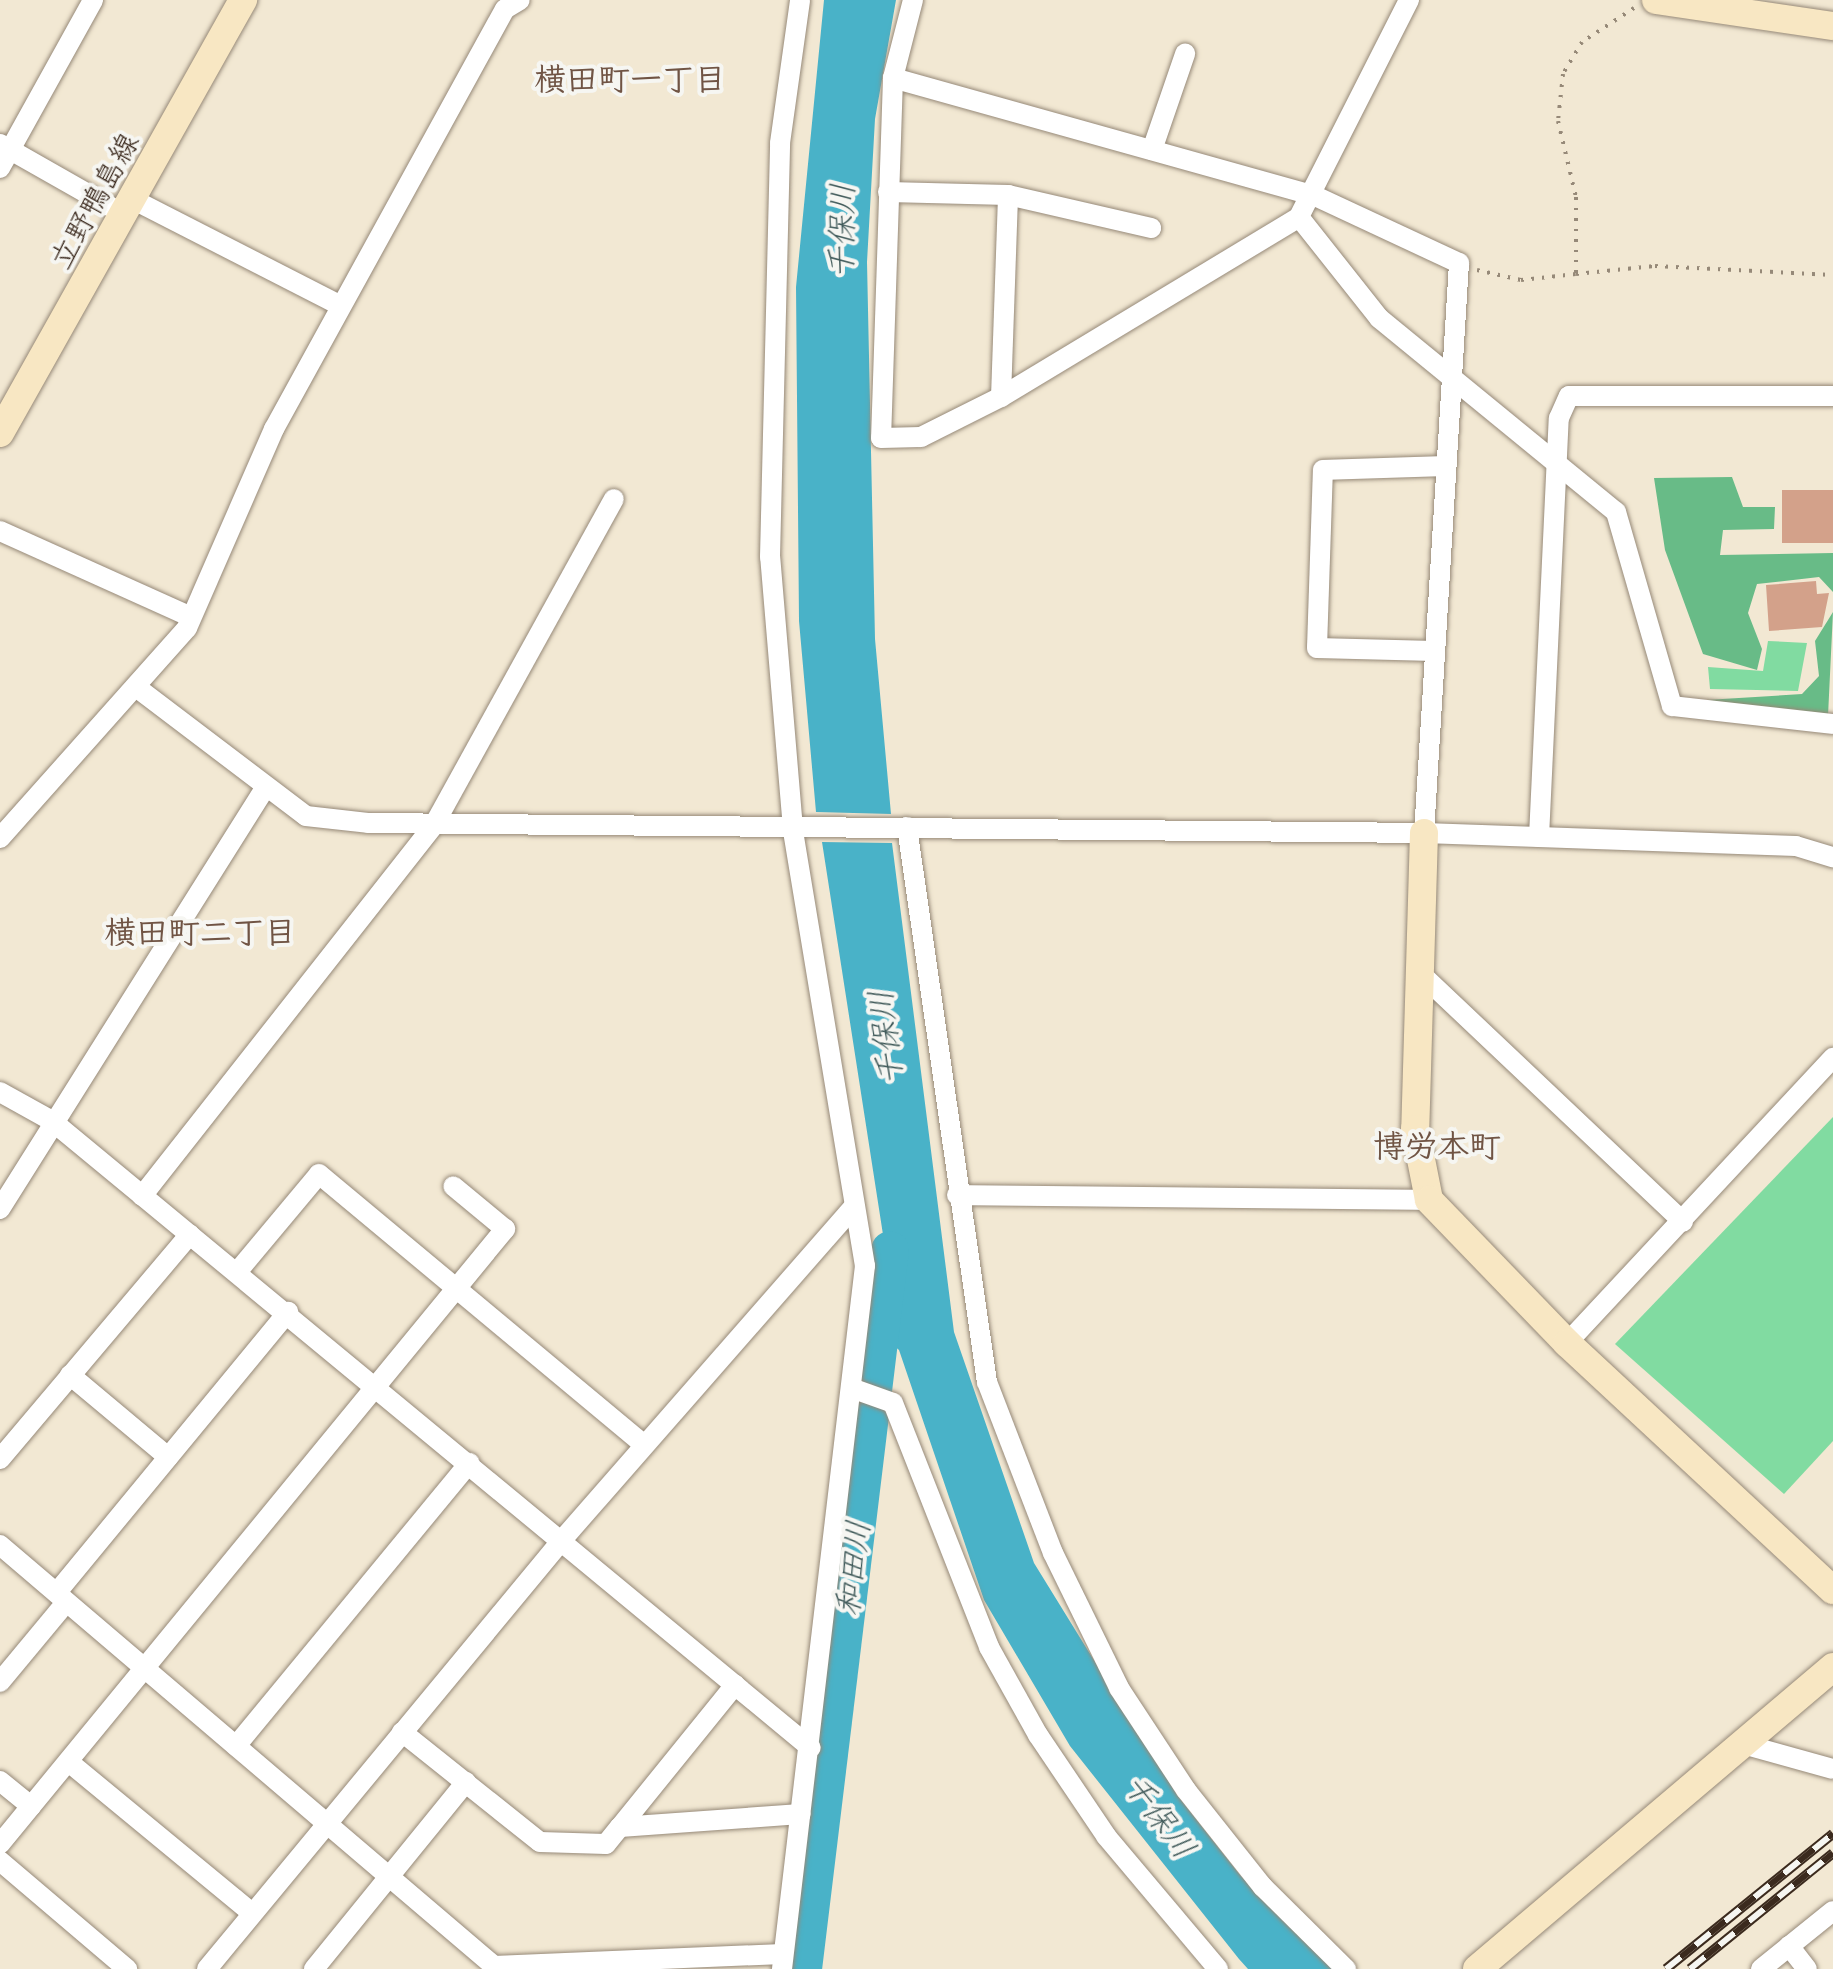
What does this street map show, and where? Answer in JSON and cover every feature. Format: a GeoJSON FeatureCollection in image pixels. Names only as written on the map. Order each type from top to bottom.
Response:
{"type":"FeatureCollection","features":[{"type":"Feature","properties":{"kind":"street"},"geometry":{"type":"LineString","coordinates":[[94,0],[3,154],[127,206],[339,306]]}},
{"type":"Feature","properties":{"kind":"street","name":"立野鴨島線"},"geometry":{"type":"LineString","coordinates":[[0,433],[243,0]]}},
{"type":"Feature","properties":{"kind":"street"},"geometry":{"type":"LineString","coordinates":[[0,838],[136,687],[191,616],[339,306],[505,9],[520,0]]}},
{"type":"Feature","properties":{"kind":"street"},"geometry":{"type":"LineString","coordinates":[[0,1545],[328,1820],[334,1836],[494,1966],[782,1961],[859,1390],[865,1266],[853,1208],[800,829],[770,557],[780,143],[800,0]]}},
{"type":"Feature","properties":{"kind":"street"},"geometry":{"type":"LineString","coordinates":[[913,0],[894,78],[882,438],[921,437],[1001,397],[1300,218],[1316,196],[1409,0]]}},
{"type":"Feature","properties":{"kind":"street"},"geometry":{"type":"LineString","coordinates":[[1656,0],[1817,17]]}},
{"type":"Feature","properties":{"kind":"street"},"geometry":{"type":"LineString","coordinates":[[1152,150],[1185,54]]}},
{"type":"Feature","properties":{"kind":"street"},"geometry":{"type":"LineString","coordinates":[[894,78],[1316,196],[1459,263],[1424,833],[1414,1130],[1429,1200],[1566,1343],[1833,1590]]}},
{"type":"Feature","properties":{"kind":"street"},"geometry":{"type":"LineString","coordinates":[[888,192],[1008,195],[1151,228]]}},
{"type":"Feature","properties":{"kind":"street"},"geometry":{"type":"LineString","coordinates":[[1001,397],[1008,195]]}},
{"type":"Feature","properties":{"kind":"street"},"geometry":{"type":"LineString","coordinates":[[1300,218],[1352,293],[1616,512],[1672,706],[1833,724]]}},
{"type":"Feature","properties":{"kind":"street"},"geometry":{"type":"LineString","coordinates":[[1540,837],[1562,466],[1559,418],[1570,396],[1833,396]]}},
{"type":"Feature","properties":{"kind":"street"},"geometry":{"type":"LineString","coordinates":[[1434,651],[1318,648],[1323,470],[1444,466]]}},
{"type":"Feature","properties":{"kind":"street"},"geometry":{"type":"LineString","coordinates":[[142,1196],[434,823],[614,499]]}},
{"type":"Feature","properties":{"kind":"street"},"geometry":{"type":"LineString","coordinates":[[0,531],[191,616]]}},
{"type":"Feature","properties":{"kind":"street"},"geometry":{"type":"LineString","coordinates":[[136,687],[264,789],[306,816],[434,823],[800,829],[1424,833],[1796,846],[1833,857]]}},
{"type":"Feature","properties":{"kind":"street"},"geometry":{"type":"LineString","coordinates":[[0,1209],[52,1120],[264,789]]}},
{"type":"Feature","properties":{"kind":"street"},"geometry":{"type":"LineString","coordinates":[[902,827],[987,1382],[1053,1554],[1119,1688],[1263,1886],[1346,1969]]}},
{"type":"Feature","properties":{"kind":"street"},"geometry":{"type":"LineString","coordinates":[[1420,973],[1683,1222]]}},
{"type":"Feature","properties":{"kind":"street"},"geometry":{"type":"LineString","coordinates":[[1566,1343],[1833,1058]]}},
{"type":"Feature","properties":{"kind":"street"},"geometry":{"type":"LineString","coordinates":[[0,1092],[52,1120],[811,1748]]}},
{"type":"Feature","properties":{"kind":"street"},"geometry":{"type":"LineString","coordinates":[[238,1271],[319,1174],[644,1445]]}},
{"type":"Feature","properties":{"kind":"street"},"geometry":{"type":"LineString","coordinates":[[0,1844],[380,1389],[505,1230],[453,1186]]}},
{"type":"Feature","properties":{"kind":"street"},"geometry":{"type":"LineString","coordinates":[[957,1196],[1429,1200]]}},
{"type":"Feature","properties":{"kind":"street"},"geometry":{"type":"LineString","coordinates":[[207,1969],[562,1540],[853,1208]]}},
{"type":"Feature","properties":{"kind":"street"},"geometry":{"type":"LineString","coordinates":[[0,1458],[190,1234]]}},
{"type":"Feature","properties":{"kind":"street"},"geometry":{"type":"LineString","coordinates":[[0,1682],[168,1458],[288,1312]]}},
{"type":"Feature","properties":{"kind":"street"},"geometry":{"type":"LineString","coordinates":[[70,1375],[168,1458]]}},
{"type":"Feature","properties":{"kind":"street"},"geometry":{"type":"LineString","coordinates":[[859,1390],[886,1394],[989,1647],[1038,1735],[1106,1836],[1218,1969]]}},
{"type":"Feature","properties":{"kind":"street"},"geometry":{"type":"LineString","coordinates":[[236,1746],[468,1463]]}},
{"type":"Feature","properties":{"kind":"street"},"geometry":{"type":"LineString","coordinates":[[1477,1969],[1833,1667]]}},
{"type":"Feature","properties":{"kind":"street"},"geometry":{"type":"LineString","coordinates":[[402,1732],[540,1842],[606,1844],[735,1685]]}},
{"type":"Feature","properties":{"kind":"street"},"geometry":{"type":"LineString","coordinates":[[1743,1744],[1833,1769]]}},
{"type":"Feature","properties":{"kind":"street"},"geometry":{"type":"LineString","coordinates":[[70,1762],[252,1913]]}},
{"type":"Feature","properties":{"kind":"street"},"geometry":{"type":"LineString","coordinates":[[0,1781],[31,1806]]}},
{"type":"Feature","properties":{"kind":"street"},"geometry":{"type":"LineString","coordinates":[[314,1969],[466,1782]]}},
{"type":"Feature","properties":{"kind":"street"},"geometry":{"type":"LineString","coordinates":[[620,1827],[802,1814]]}},
{"type":"Feature","properties":{"kind":"street"},"geometry":{"type":"LineString","coordinates":[[0,1862],[127,1969]]}},
{"type":"Feature","properties":{"kind":"street"},"geometry":{"type":"LineString","coordinates":[[1761,1969],[1833,1910]]}},
{"type":"Feature","properties":{"kind":"street"},"geometry":{"type":"LineString","coordinates":[[1789,1946],[1807,1969]]}},
{"type":"Feature","properties":{"kind":"path"},"geometry":{"type":"LineString","coordinates":[[1576,274],[1576,197],[1557,102],[1563,74],[1582,42],[1640,0]]}},
{"type":"Feature","properties":{"kind":"path"},"geometry":{"type":"LineString","coordinates":[[1459,263],[1522,280],[1655,266],[1833,275]]}},
{"type":"Feature","properties":{"kind":"green space"},"geometry":{"type":"Polygon","coordinates":[[[1732,477],[1743,507],[1775,507],[1774,529],[1723,530],[1720,555],[1833,553],[1833,592],[1819,577],[1757,584],[1748,613],[1762,649],[1757,670],[1703,654],[1665,550],[1654,478],[1732,477]]]}},
{"type":"Feature","properties":{"kind":"green space"},"geometry":{"type":"Polygon","coordinates":[[[1833,612],[1828,716],[1706,700],[1802,694],[1819,676],[1815,641],[1833,612]]]}},
{"type":"Feature","properties":{"kind":"green space"},"geometry":{"type":"Polygon","coordinates":[[[1768,641],[1807,643],[1798,691],[1710,689],[1708,667],[1763,671],[1768,641]]]}},
{"type":"Feature","properties":{"kind":"green space"},"geometry":{"type":"Polygon","coordinates":[[[1833,1117],[1833,1441],[1784,1494],[1615,1344],[1833,1117]]]}},
{"type":"Feature","properties":{"kind":"water","name":"千保川"},"geometry":{"type":"Polygon","coordinates":[[[824,0],[896,0],[875,119],[867,262],[875,639],[891,814],[816,812],[799,621],[796,287],[824,0]]]}},
{"type":"Feature","properties":{"kind":"water","name":"千保川"},"geometry":{"type":"Polygon","coordinates":[[[822,842],[892,843],[954,1332],[1034,1563],[1177,1795],[1240,1875],[1336,1969],[1248,1969],[1070,1746],[984,1600],[899,1350],[886,1339],[884,1241],[822,842]]]}},
{"type":"Feature","properties":{"kind":"building"},"geometry":{"type":"Polygon","coordinates":[[[1782,490],[1833,490],[1833,543],[1782,543],[1782,490]]]}},
{"type":"Feature","properties":{"kind":"building"},"geometry":{"type":"Polygon","coordinates":[[[1816,581],[1817,594],[1829,593],[1822,627],[1769,631],[1766,585],[1816,581]]]}},
{"type":"Feature","properties":{"kind":"waterway","name":"和田川"},"geometry":{"type":"LineString","coordinates":[[803,1969],[890,1250]]}},
{"type":"Feature","properties":{"kind":"railway"},"geometry":{"type":"LineString","coordinates":[[1666,1969],[1833,1834]]}},
{"type":"Feature","properties":{"kind":"railway"},"geometry":{"type":"LineString","coordinates":[[1690,1969],[1833,1853]]}},
{"type":"Feature","properties":{"kind":"district","name":"横田町一丁目"},"geometry":{"type":"Point","coordinates":[630,77]}},
{"type":"Feature","properties":{"kind":"district","name":"横田町二丁目"},"geometry":{"type":"Point","coordinates":[200,930]}},
{"type":"Feature","properties":{"kind":"district","name":"博労本町"},"geometry":{"type":"Point","coordinates":[1437,1144]}}]}
